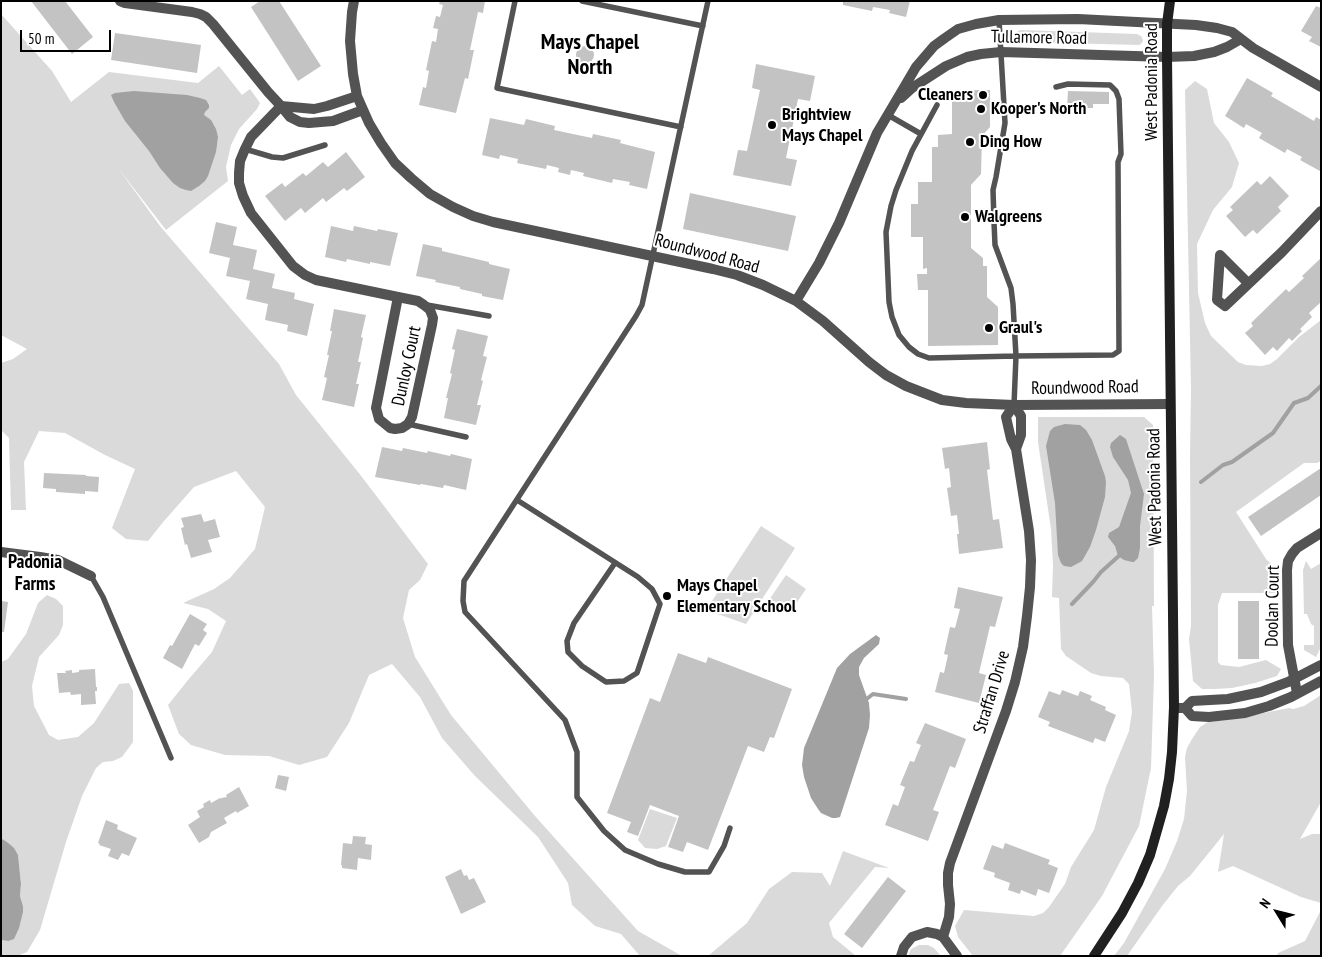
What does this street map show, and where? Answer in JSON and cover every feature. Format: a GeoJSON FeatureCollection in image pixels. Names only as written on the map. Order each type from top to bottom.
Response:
{"type":"FeatureCollection","features":[{"type":"Feature","properties":{"kind":"main road","name":"West Padonia Road"},"geometry":{"type":"LineString","coordinates":[[1094,956],[1122,913],[1150,855],[1164,806],[1180,708],[1170,404],[1167,24],[1170,1]]}},
{"type":"Feature","properties":{"kind":"street"},"geometry":{"type":"LineString","coordinates":[[120,1],[192,12],[206,17],[290,117],[300,122],[309,124],[333,121],[363,110]]}},
{"type":"Feature","properties":{"kind":"street","name":"Roundwood Road"},"geometry":{"type":"LineString","coordinates":[[354,1],[350,41],[356,96],[381,144],[395,163],[430,194],[453,207],[493,222],[737,275],[763,285],[796,302],[823,320],[886,375],[906,386],[942,400],[1014,406],[1170,404]]}},
{"type":"Feature","properties":{"kind":"street","name":"Tullamore Road"},"geometry":{"type":"LineString","coordinates":[[796,302],[839,223],[877,133],[916,67],[934,46],[958,29],[999,20],[1078,19],[1217,28],[1232,32],[1253,48],[1321,87]]}},
{"type":"Feature","properties":{"kind":"street","name":"Tullamore Road"},"geometry":{"type":"LineString","coordinates":[[895,103],[912,88],[946,66],[980,54],[1001,52],[1167,57],[1194,56],[1228,47],[1241,39]]}},
{"type":"Feature","properties":{"kind":"street"},"geometry":{"type":"LineString","coordinates":[[281,106],[314,108],[327,106],[356,96]]}},
{"type":"Feature","properties":{"kind":"street","name":"Dunloy Court"},"geometry":{"type":"LineString","coordinates":[[281,106],[251,138],[240,161],[240,183],[243,196],[251,213],[293,266],[304,275],[316,280],[418,301],[430,310],[433,318],[412,417],[408,424],[402,428],[395,429],[390,428],[379,419],[376,408],[398,297]]}},
{"type":"Feature","properties":{"kind":"street"},"geometry":{"type":"LineString","coordinates":[[1248,283],[1220,255],[1218,300],[1225,306],[1321,212]]}},
{"type":"Feature","properties":{"kind":"street","name":"Straffan Drive"},"geometry":{"type":"LineString","coordinates":[[943,937],[949,917],[948,873],[950,863],[1006,711],[1023,647],[1030,588],[1030,560],[1026,505],[1016,449],[1021,434],[1021,416],[1014,406]]}},
{"type":"Feature","properties":{"kind":"street","name":"Doolan Court"},"geometry":{"type":"LineString","coordinates":[[1298,693],[1288,645],[1288,561],[1297,548],[1321,533]]}},
{"type":"Feature","properties":{"kind":"street"},"geometry":{"type":"LineString","coordinates":[[1,552],[58,560],[91,576]]}},
{"type":"Feature","properties":{"kind":"street"},"geometry":{"type":"LineString","coordinates":[[1321,665],[1269,690],[1228,699],[1192,701],[1180,708],[1192,716],[1209,717],[1245,713],[1269,706],[1321,681]]}},
{"type":"Feature","properties":{"kind":"street"},"geometry":{"type":"LineString","coordinates":[[901,956],[904,947],[912,937],[927,932],[943,937],[957,956]]}},
{"type":"Feature","properties":{"kind":"lane"},"geometry":{"type":"LineString","coordinates":[[515,1],[497,88],[681,126]]}},
{"type":"Feature","properties":{"kind":"lane"},"geometry":{"type":"LineString","coordinates":[[582,1],[702,26]]}},
{"type":"Feature","properties":{"kind":"lane"},"geometry":{"type":"LineString","coordinates":[[708,1],[642,305],[464,581],[463,601],[465,612],[565,720],[577,752],[577,797],[604,831],[625,850],[658,864],[685,872],[709,872],[724,846],[730,828]]}},
{"type":"Feature","properties":{"kind":"lane"},"geometry":{"type":"LineString","coordinates":[[999,20],[1005,122],[992,190],[995,245],[998,257],[1009,281],[1014,304],[1016,356],[1014,406]]}},
{"type":"Feature","properties":{"kind":"lane"},"geometry":{"type":"LineString","coordinates":[[937,105],[912,151],[896,190],[886,232],[889,302],[899,335],[918,354],[930,358],[1113,355],[1119,351],[1118,162],[1121,154],[1121,120],[1119,99],[1116,91],[1110,85],[1068,84],[1056,87]]}},
{"type":"Feature","properties":{"kind":"lane"},"geometry":{"type":"LineString","coordinates":[[888,115],[921,134]]}},
{"type":"Feature","properties":{"kind":"lane"},"geometry":{"type":"LineString","coordinates":[[245,148],[272,157],[283,158],[325,145]]}},
{"type":"Feature","properties":{"kind":"lane"},"geometry":{"type":"LineString","coordinates":[[424,305],[489,316]]}},
{"type":"Feature","properties":{"kind":"lane"},"geometry":{"type":"LineString","coordinates":[[408,424],[466,437]]}},
{"type":"Feature","properties":{"kind":"lane"},"geometry":{"type":"LineString","coordinates":[[517,500],[638,577],[652,589],[660,604],[637,673],[624,681],[606,682],[582,666],[568,652],[567,641],[574,623],[615,563]]}},
{"type":"Feature","properties":{"kind":"lane"},"geometry":{"type":"LineString","coordinates":[[91,576],[103,597],[171,758]]}},
{"type":"Feature","properties":{"kind":"shaded area"},"geometry":{"type":"Polygon","coordinates":[[[1,14],[52,71],[71,102],[109,72],[198,83],[219,66],[242,95],[250,89],[260,103],[239,129],[231,145],[226,167],[228,181],[166,230],[118,168],[160,226],[279,364],[296,395],[362,477],[428,564],[420,580],[409,590],[403,618],[415,657],[451,715],[535,816],[638,931],[682,956],[640,956],[621,934],[595,926],[572,905],[568,883],[538,837],[475,776],[442,738],[420,697],[392,664],[369,675],[349,723],[327,757],[299,765],[269,756],[225,755],[191,745],[179,734],[168,705],[212,652],[226,621],[208,609],[183,603],[214,589],[230,578],[255,549],[265,507],[236,471],[194,487],[148,541],[126,539],[112,528],[135,469],[65,433],[39,431],[24,462],[26,510],[11,510],[9,438],[1,430],[1,363],[13,359],[27,349],[1,335],[1,14]]]}},
{"type":"Feature","properties":{"kind":"shaded area"},"geometry":{"type":"Polygon","coordinates":[[[1021,30],[1137,34],[1143,40],[1139,45],[1022,42],[1016,35],[1021,30]]]}},
{"type":"Feature","properties":{"kind":"shaded area"},"geometry":{"type":"Polygon","coordinates":[[[1195,81],[1207,89],[1214,123],[1229,142],[1239,163],[1232,187],[1213,210],[1197,244],[1198,293],[1205,323],[1211,336],[1238,362],[1246,365],[1262,366],[1270,364],[1277,359],[1299,337],[1321,320],[1321,461],[1317,463],[1304,463],[1236,512],[1266,559],[1279,571],[1279,593],[1222,593],[1218,605],[1218,662],[1221,665],[1239,667],[1266,660],[1281,669],[1277,676],[1255,683],[1232,688],[1215,689],[1202,689],[1193,681],[1189,639],[1191,626],[1191,389],[1185,90],[1195,81]]]}},
{"type":"Feature","properties":{"kind":"shaded area"},"geometry":{"type":"Polygon","coordinates":[[[134,91],[187,95],[206,100],[209,108],[204,115],[211,120],[218,137],[216,152],[208,176],[199,186],[191,191],[180,188],[173,183],[125,121],[111,95],[134,91]]]}},
{"type":"Feature","properties":{"kind":"shaded area"},"geometry":{"type":"Polygon","coordinates":[[[1038,417],[1144,417],[1153,425],[1154,606],[1152,606],[1154,675],[1151,768],[1139,826],[1102,896],[1060,956],[973,956],[958,937],[955,926],[964,910],[1034,916],[1043,913],[1049,907],[1065,884],[1071,867],[1094,830],[1106,787],[1129,731],[1132,712],[1129,684],[1123,678],[1091,673],[1066,656],[1061,649],[1059,598],[1052,597],[1051,529],[1038,442],[1038,417]]]}},
{"type":"Feature","properties":{"kind":"shaded area"},"geometry":{"type":"Polygon","coordinates":[[[1065,424],[1080,425],[1086,430],[1092,440],[1106,482],[1105,497],[1090,547],[1082,561],[1071,567],[1064,566],[1058,555],[1055,503],[1046,446],[1050,431],[1054,427],[1065,424]]]}},
{"type":"Feature","properties":{"kind":"shaded area"},"geometry":{"type":"Polygon","coordinates":[[[1120,435],[1126,439],[1144,494],[1140,526],[1140,548],[1138,558],[1134,562],[1124,560],[1118,556],[1115,546],[1108,537],[1109,533],[1119,527],[1131,493],[1128,480],[1113,457],[1110,447],[1111,443],[1120,435]]]}},
{"type":"Feature","properties":{"kind":"shaded area"},"geometry":{"type":"Polygon","coordinates":[[[761,526],[795,548],[746,624],[709,611],[712,601],[761,526]]]}},
{"type":"Feature","properties":{"kind":"shaded area"},"geometry":{"type":"Polygon","coordinates":[[[1306,561],[1311,569],[1321,563],[1321,647],[1316,657],[1304,650],[1304,645],[1314,645],[1314,626],[1311,624],[1307,614],[1304,614],[1303,570],[1306,561]]]}},
{"type":"Feature","properties":{"kind":"shaded area"},"geometry":{"type":"Polygon","coordinates":[[[786,575],[806,589],[789,614],[769,600],[786,575]]]}},
{"type":"Feature","properties":{"kind":"shaded area"},"geometry":{"type":"Polygon","coordinates":[[[47,595],[56,599],[63,606],[63,625],[59,635],[39,657],[32,686],[34,706],[49,735],[58,740],[78,737],[94,723],[119,684],[129,683],[133,691],[133,742],[122,757],[113,761],[103,762],[96,768],[82,796],[66,842],[40,930],[27,952],[17,956],[1,956],[1,940],[8,941],[23,906],[20,896],[21,884],[18,855],[1,838],[1,662],[8,659],[26,634],[38,603],[47,595]]]}},
{"type":"Feature","properties":{"kind":"shaded area"},"geometry":{"type":"Polygon","coordinates":[[[876,635],[880,638],[879,644],[864,658],[859,667],[859,675],[869,703],[869,728],[840,817],[832,818],[821,813],[811,798],[802,765],[804,748],[837,668],[850,654],[876,635]]]}},
{"type":"Feature","properties":{"kind":"shaded area"},"geometry":{"type":"Polygon","coordinates":[[[1321,695],[1321,802],[1300,839],[1312,834],[1321,834],[1321,903],[1301,897],[1233,866],[1218,872],[1224,834],[1190,876],[1178,886],[1162,906],[1127,956],[1114,956],[1124,943],[1165,869],[1177,841],[1184,819],[1187,791],[1185,757],[1187,748],[1200,727],[1208,722],[1289,708],[1293,709],[1304,706],[1321,695]]]}},
{"type":"Feature","properties":{"kind":"shaded area"},"geometry":{"type":"Polygon","coordinates":[[[650,809],[677,818],[666,846],[657,849],[645,848],[638,840],[650,809]]]}},
{"type":"Feature","properties":{"kind":"shaded area"},"geometry":{"type":"Polygon","coordinates":[[[1,838],[14,848],[18,855],[21,884],[20,896],[23,906],[19,928],[14,939],[8,941],[1,940],[1,838]]]}},
{"type":"Feature","properties":{"kind":"shaded area"},"geometry":{"type":"Polygon","coordinates":[[[843,851],[889,868],[875,867],[829,923],[833,937],[856,956],[708,956],[747,923],[769,889],[792,872],[822,873],[830,886],[843,851]]]}},
{"type":"Feature","properties":{"kind":"shaded area"},"geometry":{"type":"Polygon","coordinates":[[[1321,910],[1321,956],[1277,956],[1278,953],[1305,941],[1321,910]]]}},
{"type":"Feature","properties":{"kind":"shaded area"},"geometry":{"type":"Polygon","coordinates":[[[919,945],[928,945],[934,948],[941,956],[908,956],[911,949],[919,945]]]}},
{"type":"Feature","properties":{"kind":"building"},"geometry":{"type":"Polygon","coordinates":[[[31,1],[65,1],[93,37],[72,54],[31,1]]]}},
{"type":"Feature","properties":{"kind":"building"},"geometry":{"type":"Polygon","coordinates":[[[260,1],[279,1],[321,66],[298,81],[251,7],[260,1]]]}},
{"type":"Feature","properties":{"kind":"building"},"geometry":{"type":"Polygon","coordinates":[[[440,1],[485,1],[483,13],[478,12],[470,50],[474,50],[468,79],[465,78],[456,113],[419,105],[423,87],[426,88],[429,71],[426,70],[432,41],[436,42],[438,29],[433,28],[436,16],[440,17],[443,5],[439,4],[440,1]]]}},
{"type":"Feature","properties":{"kind":"building"},"geometry":{"type":"Polygon","coordinates":[[[843,1],[910,1],[906,17],[889,13],[890,10],[873,7],[872,11],[843,5],[843,1]]]}},
{"type":"Feature","properties":{"kind":"building"},"geometry":{"type":"Polygon","coordinates":[[[1316,6],[1321,8],[1321,47],[1309,41],[1312,37],[1301,31],[1316,6]]]}},
{"type":"Feature","properties":{"kind":"building"},"geometry":{"type":"Polygon","coordinates":[[[115,33],[201,45],[197,73],[111,60],[115,33]]]}},
{"type":"Feature","properties":{"kind":"building"},"geometry":{"type":"Polygon","coordinates":[[[585,46],[591,49],[594,55],[591,61],[585,64],[579,61],[576,55],[579,49],[585,46]]]}},
{"type":"Feature","properties":{"kind":"building","name":"Brightview Mays Chapel"},"geometry":{"type":"Polygon","coordinates":[[[756,64],[815,76],[810,101],[798,99],[786,158],[797,160],[791,186],[733,175],[738,150],[747,151],[760,90],[752,88],[756,64]]]}},
{"type":"Feature","properties":{"kind":"building"},"geometry":{"type":"Polygon","coordinates":[[[1247,78],[1273,93],[1271,96],[1314,121],[1316,117],[1321,120],[1320,171],[1300,160],[1302,157],[1287,149],[1285,153],[1259,138],[1262,133],[1246,124],[1244,128],[1225,116],[1247,78]]]}},
{"type":"Feature","properties":{"kind":"building"},"geometry":{"type":"Polygon","coordinates":[[[952,90],[990,90],[990,127],[982,136],[981,174],[971,185],[971,248],[983,258],[983,266],[987,266],[987,297],[998,307],[998,345],[928,346],[928,290],[918,290],[917,274],[927,274],[927,268],[923,269],[923,237],[911,237],[911,204],[918,204],[918,182],[932,182],[932,147],[938,147],[938,135],[952,134],[952,90]]]}},
{"type":"Feature","properties":{"kind":"building"},"geometry":{"type":"Polygon","coordinates":[[[1068,91],[1109,92],[1109,104],[1093,104],[1093,108],[1067,108],[1068,91]]]}},
{"type":"Feature","properties":{"kind":"building"},"geometry":{"type":"Polygon","coordinates":[[[490,118],[524,125],[526,119],[555,126],[554,130],[592,138],[593,134],[621,140],[620,143],[655,152],[647,189],[629,185],[630,182],[613,179],[612,183],[583,176],[584,173],[571,170],[570,175],[558,172],[559,168],[547,165],[546,169],[517,163],[518,159],[500,155],[499,159],[482,155],[490,118]]]}},
{"type":"Feature","properties":{"kind":"building"},"geometry":{"type":"Polygon","coordinates":[[[346,152],[365,177],[347,191],[344,188],[326,202],[323,198],[305,213],[301,208],[285,221],[265,196],[282,183],[285,187],[303,173],[306,176],[323,162],[328,167],[346,152]]]}},
{"type":"Feature","properties":{"kind":"building"},"geometry":{"type":"Polygon","coordinates":[[[1270,176],[1289,196],[1278,207],[1281,211],[1257,234],[1253,230],[1245,237],[1226,216],[1233,210],[1230,207],[1257,181],[1261,185],[1270,176]]]}},
{"type":"Feature","properties":{"kind":"building"},"geometry":{"type":"Polygon","coordinates":[[[690,193],[796,216],[788,251],[683,229],[690,193]]]}},
{"type":"Feature","properties":{"kind":"building"},"geometry":{"type":"Polygon","coordinates":[[[216,222],[237,227],[233,245],[257,250],[253,269],[275,274],[272,288],[295,293],[294,299],[314,304],[307,336],[287,331],[288,325],[265,320],[268,304],[246,299],[250,281],[226,276],[230,258],[209,253],[216,222]]]}},
{"type":"Feature","properties":{"kind":"building"},"geometry":{"type":"Polygon","coordinates":[[[331,226],[353,231],[354,226],[398,233],[390,266],[347,259],[346,262],[325,257],[331,226]]]}},
{"type":"Feature","properties":{"kind":"building"},"geometry":{"type":"Polygon","coordinates":[[[423,244],[510,269],[503,300],[482,296],[482,294],[460,289],[460,287],[416,276],[423,244]]]}},
{"type":"Feature","properties":{"kind":"building"},"geometry":{"type":"Polygon","coordinates":[[[1321,258],[1321,302],[1309,313],[1312,317],[1300,329],[1302,331],[1292,341],[1289,338],[1277,351],[1273,347],[1265,355],[1245,333],[1253,326],[1251,323],[1286,289],[1289,292],[1321,258]]]}},
{"type":"Feature","properties":{"kind":"building"},"geometry":{"type":"Polygon","coordinates":[[[334,309],[366,315],[361,337],[363,338],[358,362],[361,362],[356,384],[359,384],[354,407],[322,400],[327,378],[324,377],[329,355],[327,355],[334,309]]]}},
{"type":"Feature","properties":{"kind":"building"},"geometry":{"type":"Polygon","coordinates":[[[457,329],[488,336],[483,356],[487,357],[477,405],[481,405],[476,425],[444,418],[455,350],[452,349],[457,329]]]}},
{"type":"Feature","properties":{"kind":"building"},"geometry":{"type":"Polygon","coordinates":[[[987,442],[990,469],[987,470],[993,520],[999,519],[1003,548],[959,554],[957,515],[951,516],[947,488],[951,487],[949,468],[945,469],[942,448],[987,442]]]}},
{"type":"Feature","properties":{"kind":"building"},"geometry":{"type":"Polygon","coordinates":[[[382,447],[402,451],[403,448],[427,453],[428,451],[450,456],[451,454],[472,459],[466,490],[444,485],[443,488],[375,477],[382,447]]]}},
{"type":"Feature","properties":{"kind":"building"},"geometry":{"type":"Polygon","coordinates":[[[1321,468],[1321,495],[1261,536],[1248,517],[1321,468]]]}},
{"type":"Feature","properties":{"kind":"building"},"geometry":{"type":"Polygon","coordinates":[[[44,473],[99,477],[98,492],[85,491],[85,494],[56,492],[56,489],[43,488],[44,473]]]}},
{"type":"Feature","properties":{"kind":"building"},"geometry":{"type":"Polygon","coordinates":[[[201,514],[204,522],[215,519],[220,537],[208,540],[212,552],[191,558],[187,544],[185,545],[181,528],[184,527],[181,518],[201,514]]]}},
{"type":"Feature","properties":{"kind":"building"},"geometry":{"type":"Polygon","coordinates":[[[958,587],[1003,597],[995,627],[990,626],[979,673],[986,675],[979,703],[935,692],[940,672],[944,673],[948,655],[944,654],[950,627],[955,628],[960,609],[954,608],[958,587]]]}},
{"type":"Feature","properties":{"kind":"building"},"geometry":{"type":"Polygon","coordinates":[[[1,601],[8,602],[4,632],[1,632],[1,601]]]}},
{"type":"Feature","properties":{"kind":"building"},"geometry":{"type":"Polygon","coordinates":[[[1238,601],[1259,601],[1259,659],[1238,659],[1238,601]]]}},
{"type":"Feature","properties":{"kind":"building"},"geometry":{"type":"Polygon","coordinates":[[[190,614],[207,624],[203,630],[207,633],[199,646],[195,644],[182,669],[163,658],[190,614]]]}},
{"type":"Feature","properties":{"kind":"building"},"geometry":{"type":"Polygon","coordinates":[[[678,653],[706,663],[708,657],[792,689],[774,738],[770,737],[764,752],[748,746],[708,850],[687,842],[683,852],[668,847],[679,816],[650,805],[638,836],[627,832],[631,822],[607,813],[650,698],[660,702],[678,653]]]}},
{"type":"Feature","properties":{"kind":"building"},"geometry":{"type":"Polygon","coordinates":[[[95,669],[96,704],[81,705],[81,694],[59,693],[57,673],[66,673],[65,671],[72,670],[72,673],[79,672],[79,670],[95,669]]]}},
{"type":"Feature","properties":{"kind":"building"},"geometry":{"type":"Polygon","coordinates":[[[1062,690],[1078,696],[1080,691],[1092,696],[1090,700],[1106,707],[1105,710],[1116,715],[1105,742],[1095,738],[1093,743],[1048,726],[1050,722],[1038,717],[1049,691],[1060,695],[1062,690]]]}},
{"type":"Feature","properties":{"kind":"building"},"geometry":{"type":"Polygon","coordinates":[[[925,723],[966,739],[955,768],[950,766],[933,810],[939,812],[928,841],[885,825],[893,804],[898,806],[905,787],[900,785],[910,761],[914,762],[921,745],[916,743],[925,723]]]}},
{"type":"Feature","properties":{"kind":"building"},"geometry":{"type":"Polygon","coordinates":[[[278,775],[289,777],[286,791],[275,788],[278,775]]]}},
{"type":"Feature","properties":{"kind":"building"},"geometry":{"type":"Polygon","coordinates":[[[239,787],[249,806],[224,818],[227,823],[211,832],[209,837],[199,843],[188,825],[200,817],[197,811],[210,800],[211,803],[220,798],[227,797],[226,795],[239,787]]]}},
{"type":"Feature","properties":{"kind":"building"},"geometry":{"type":"Polygon","coordinates":[[[106,820],[118,825],[117,829],[137,838],[129,856],[122,853],[118,860],[108,856],[111,849],[99,845],[98,843],[106,820]]]}},
{"type":"Feature","properties":{"kind":"building"},"geometry":{"type":"Polygon","coordinates":[[[353,836],[366,837],[365,844],[372,845],[371,860],[358,858],[357,870],[342,868],[341,865],[343,843],[352,844],[353,836]]]}},
{"type":"Feature","properties":{"kind":"building"},"geometry":{"type":"Polygon","coordinates":[[[1005,843],[1050,860],[1048,864],[1058,868],[1049,893],[1038,889],[1036,896],[1021,890],[1020,894],[1008,890],[1010,883],[994,877],[995,873],[983,869],[992,845],[1003,849],[1005,843]]]}},
{"type":"Feature","properties":{"kind":"building"},"geometry":{"type":"Polygon","coordinates":[[[461,869],[464,876],[467,875],[469,880],[474,878],[486,902],[461,914],[445,877],[461,869]]]}},
{"type":"Feature","properties":{"kind":"building"},"geometry":{"type":"Polygon","coordinates":[[[888,877],[906,891],[862,948],[844,934],[888,877]]]}},
{"type":"Feature","properties":{"kind":"waterway"},"geometry":{"type":"LineString","coordinates":[[1201,482],[1223,465],[1232,462],[1273,433],[1294,403],[1308,398],[1321,386]]}},
{"type":"Feature","properties":{"kind":"waterway"},"geometry":{"type":"LineString","coordinates":[[1072,604],[1101,572],[1121,554]]}},
{"type":"Feature","properties":{"kind":"waterway"},"geometry":{"type":"LineString","coordinates":[[864,701],[873,694],[906,699]]}},
{"type":"Feature","properties":{"kind":"place","name":"Cleaners"},"geometry":{"type":"Point","coordinates":[983,95]}},
{"type":"Feature","properties":{"kind":"place","name":"Kooper's North"},"geometry":{"type":"Point","coordinates":[981,109]}},
{"type":"Feature","properties":{"kind":"place","name":"Brightview Mays Chapel"},"geometry":{"type":"Point","coordinates":[772,125]}},
{"type":"Feature","properties":{"kind":"place","name":"Ding How"},"geometry":{"type":"Point","coordinates":[970,142]}},
{"type":"Feature","properties":{"kind":"place","name":"Walgreens"},"geometry":{"type":"Point","coordinates":[965,217]}},
{"type":"Feature","properties":{"kind":"place","name":"Graul's"},"geometry":{"type":"Point","coordinates":[989,328]}},
{"type":"Feature","properties":{"kind":"place","name":"Mays Chapel Elementary School"},"geometry":{"type":"Point","coordinates":[667,596]}},
{"type":"Feature","properties":{"kind":"district","name":"Mays Chapel North"},"geometry":{"type":"Point","coordinates":[590,56]}},
{"type":"Feature","properties":{"kind":"district","name":"Padonia Farms"},"geometry":{"type":"Point","coordinates":[35,574]}}]}
